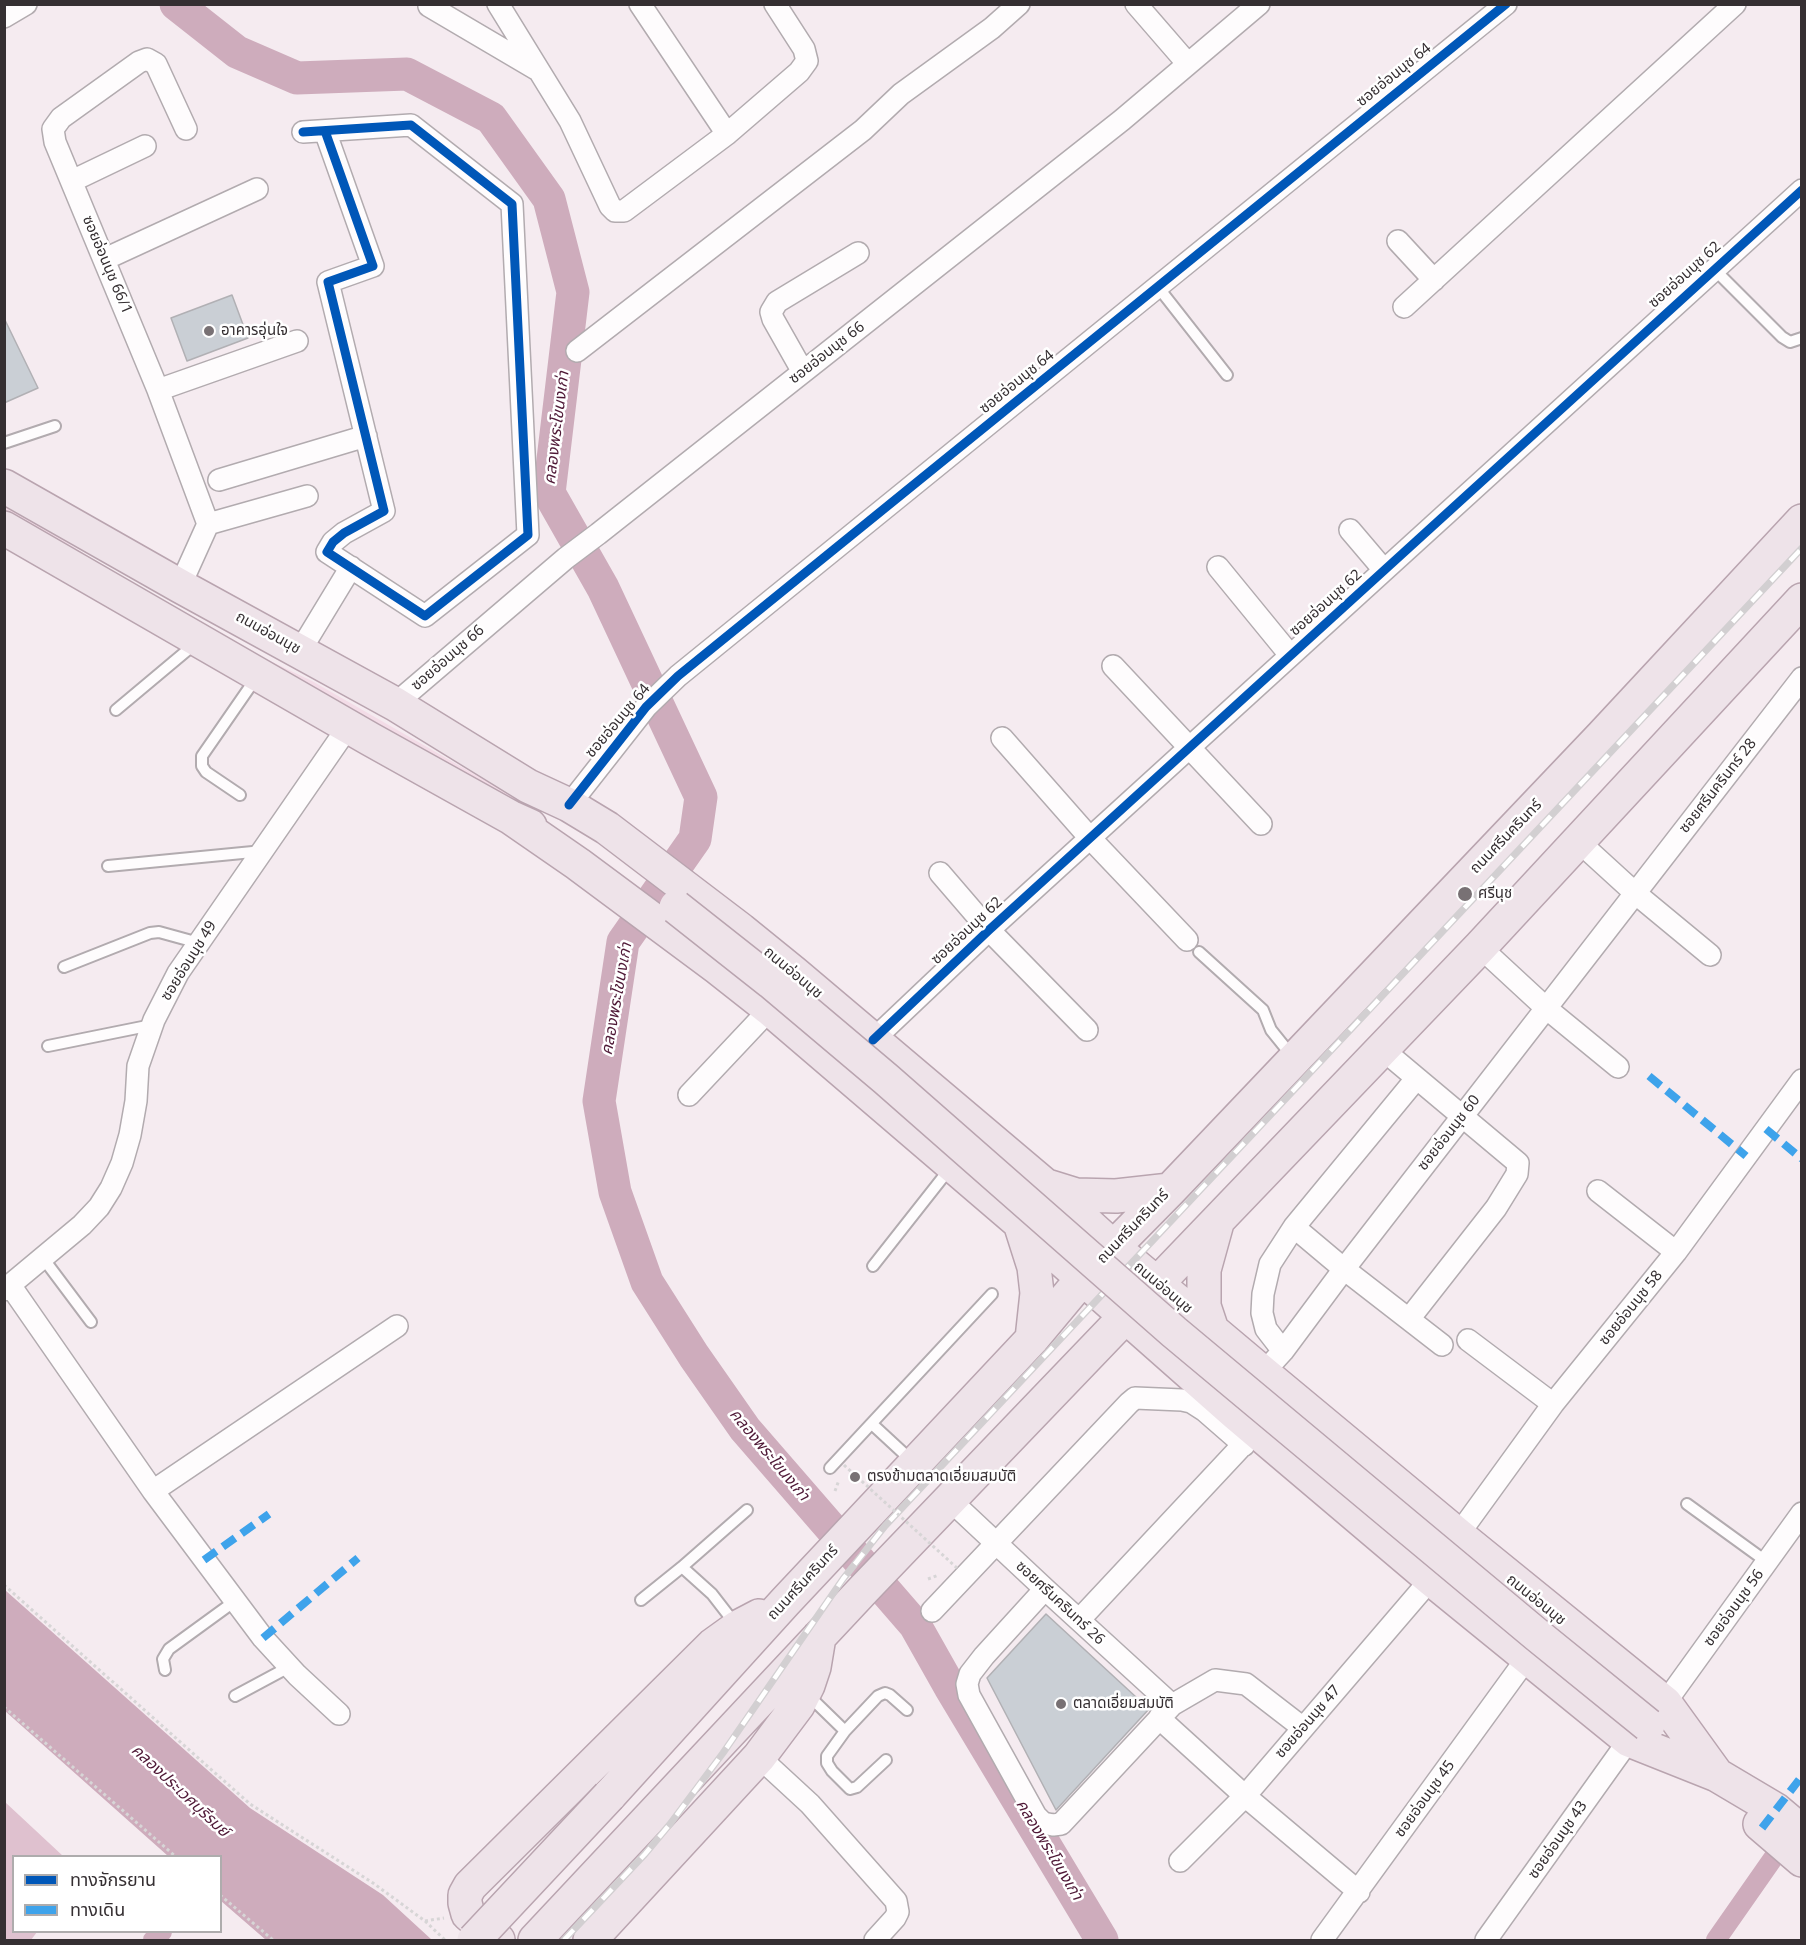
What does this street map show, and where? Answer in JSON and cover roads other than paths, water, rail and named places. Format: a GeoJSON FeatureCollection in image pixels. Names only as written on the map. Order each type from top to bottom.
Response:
{"type":"FeatureCollection","features":[{"type":"Feature","properties":{"kind":"main road","name":"ถนนอ่อนนุช"},"geometry":{"type":"LineString","coordinates":[[4,486],[395,704],[528,786],[569,805],[607,828],[741,930],[1046,1186],[1113,1247],[1212,1330],[1273,1362],[1458,1535],[1648,1722]]}},
{"type":"Feature","properties":{"kind":"main road","name":"ถนนศรีนครินทร์"},"geometry":{"type":"LineString","coordinates":[[474,1941],[873,1507],[1032,1339],[1082,1279],[1170,1190],[1602,736],[1802,521]]}},
{"type":"Feature","properties":{"kind":"main road","name":"ถนนอ่อนนุช"},"geometry":{"type":"LineString","coordinates":[[4,528],[348,727],[510,817],[622,866]]}},
{"type":"Feature","properties":{"kind":"main road"},"geometry":{"type":"LineString","coordinates":[[535,1941],[864,1589],[1480,947],[1802,600]]}},
{"type":"Feature","properties":{"kind":"main road","name":"ถนนอ่อนนุช"},"geometry":{"type":"LineString","coordinates":[[528,786],[622,866],[771,982],[886,1079],[1183,1340],[1537,1635],[1717,1775],[1769,1819],[1802,1860]]}},
{"type":"Feature","properties":{"kind":"main road","name":"ถนนอ่อนนุช"},"geometry":{"type":"LineString","coordinates":[[510,817],[578,864],[770,1009],[959,1170],[1180,1364],[1245,1429],[1527,1658],[1648,1722]]}},
{"type":"Feature","properties":{"kind":"main road"},"geometry":{"type":"LineString","coordinates":[[959,1170],[984,1176],[995,1170],[999,1157],[993,1142]]}},
{"type":"Feature","properties":{"kind":"main road"},"geometry":{"type":"LineString","coordinates":[[1046,1186],[1077,1195],[1116,1196],[1170,1190]]}},
{"type":"Feature","properties":{"kind":"main road"},"geometry":{"type":"LineString","coordinates":[[1212,1330],[1204,1306],[1204,1270],[1218,1221]]}},
{"type":"Feature","properties":{"kind":"main road"},"geometry":{"type":"LineString","coordinates":[[1020,1223],[1034,1267],[1037,1293],[1032,1339]]}},
{"type":"Feature","properties":{"kind":"main road"},"geometry":{"type":"LineString","coordinates":[[1068,1376],[1116,1350],[1133,1346],[1150,1348],[1180,1364]]}},
{"type":"Feature","properties":{"kind":"main road"},"geometry":{"type":"LineString","coordinates":[[1245,1429],[1235,1392],[1240,1378],[1273,1362]]}},
{"type":"Feature","properties":{"kind":"main road"},"geometry":{"type":"LineString","coordinates":[[498,1941],[468,1914],[465,1894],[470,1886],[713,1645],[738,1627],[785,1602]]}},
{"type":"Feature","properties":{"kind":"main road"},"geometry":{"type":"LineString","coordinates":[[590,1941],[759,1756],[798,1705],[814,1667],[819,1637]]}},
{"type":"Feature","properties":{"kind":"main road","name":"ถนนอ่อนนุช"},"geometry":{"type":"LineString","coordinates":[[1769,1819],[1802,1832]]}},
{"type":"Feature","properties":{"kind":"street"},"geometry":{"type":"LineString","coordinates":[[4,17],[26,4]]}},
{"type":"Feature","properties":{"kind":"street"},"geometry":{"type":"LineString","coordinates":[[498,4],[570,121],[610,206],[615,212],[624,211],[727,134],[799,72],[807,61],[804,49],[775,4]]}},
{"type":"Feature","properties":{"kind":"street"},"geometry":{"type":"LineString","coordinates":[[640,4],[727,134]]}},
{"type":"Feature","properties":{"kind":"street"},"geometry":{"type":"LineString","coordinates":[[577,351],[864,130],[901,94],[992,28],[1018,4]]}},
{"type":"Feature","properties":{"kind":"street"},"geometry":{"type":"LineString","coordinates":[[1136,4],[1188,64]]}},
{"type":"Feature","properties":{"kind":"street","name":"ซอยอ่อนนุช 66"},"geometry":{"type":"LineString","coordinates":[[395,704],[566,558],[1113,127],[1259,4]]}},
{"type":"Feature","properties":{"kind":"street","name":"ซอยอ่อนนุช 64"},"geometry":{"type":"LineString","coordinates":[[569,805],[646,707],[678,676],[1506,4]]}},
{"type":"Feature","properties":{"kind":"street"},"geometry":{"type":"LineString","coordinates":[[1404,307],[1735,4]]}},
{"type":"Feature","properties":{"kind":"street"},"geometry":{"type":"LineString","coordinates":[[428,5],[539,70]]}},
{"type":"Feature","properties":{"kind":"street","name":"ซอยอ่อนนุช 66/1"},"geometry":{"type":"LineString","coordinates":[[186,129],[156,64],[147,59],[139,62],[61,118],[53,129],[55,142],[158,390],[208,524]]}},
{"type":"Feature","properties":{"kind":"street"},"geometry":{"type":"LineString","coordinates":[[411,125],[512,204],[528,535],[425,616],[327,552],[333,542],[344,533],[384,511],[366,436],[328,282],[373,266],[314,132],[411,125]]}},
{"type":"Feature","properties":{"kind":"street"},"geometry":{"type":"LineString","coordinates":[[72,181],[145,146]]}},
{"type":"Feature","properties":{"kind":"street"},"geometry":{"type":"LineString","coordinates":[[105,259],[257,189]]}},
{"type":"Feature","properties":{"kind":"street","name":"ซอยอ่อนนุช 62"},"geometry":{"type":"LineString","coordinates":[[873,1040],[1189,747],[1802,190]]}},
{"type":"Feature","properties":{"kind":"street"},"geometry":{"type":"LineString","coordinates":[[1398,241],[1434,280]]}},
{"type":"Feature","properties":{"kind":"street"},"geometry":{"type":"LineString","coordinates":[[803,372],[772,319],[771,312],[777,302],[858,253]]}},
{"type":"Feature","properties":{"kind":"street"},"geometry":{"type":"LineString","coordinates":[[158,390],[297,341]]}},
{"type":"Feature","properties":{"kind":"street"},"geometry":{"type":"LineString","coordinates":[[219,480],[366,436]]}},
{"type":"Feature","properties":{"kind":"street"},"geometry":{"type":"LineString","coordinates":[[180,586],[208,524],[307,496]]}},
{"type":"Feature","properties":{"kind":"street"},"geometry":{"type":"LineString","coordinates":[[1350,530],[1384,570]]}},
{"type":"Feature","properties":{"kind":"street"},"geometry":{"type":"LineString","coordinates":[[300,651],[351,567]]}},
{"type":"Feature","properties":{"kind":"street"},"geometry":{"type":"LineString","coordinates":[[1218,567],[1290,655]]}},
{"type":"Feature","properties":{"kind":"street"},"geometry":{"type":"LineString","coordinates":[[1113,666],[1261,824]]}},
{"type":"Feature","properties":{"kind":"street","name":"ซอยศรีนครินทร์ 28"},"geometry":{"type":"LineString","coordinates":[[1635,893],[1802,678]]}},
{"type":"Feature","properties":{"kind":"street","name":"ซอยอ่อนนุช 49"},"geometry":{"type":"LineString","coordinates":[[7,1287],[82,1226],[99,1207],[111,1188],[122,1163],[130,1135],[136,1101],[138,1066],[152,1025],[178,973],[348,727]]}},
{"type":"Feature","properties":{"kind":"street"},"geometry":{"type":"LineString","coordinates":[[1002,738],[1090,838],[1193,946]]}},
{"type":"Feature","properties":{"kind":"street"},"geometry":{"type":"LineString","coordinates":[[1578,841],[1635,893],[1710,955]]}},
{"type":"Feature","properties":{"kind":"street"},"geometry":{"type":"LineString","coordinates":[[940,873],[989,930],[1087,1030]]}},
{"type":"Feature","properties":{"kind":"street","name":"ซอยอ่อนนุช 60"},"geometry":{"type":"LineString","coordinates":[[1273,1362],[1635,893]]}},
{"type":"Feature","properties":{"kind":"street"},"geometry":{"type":"LineString","coordinates":[[1480,947],[1546,1008],[1618,1067]]}},
{"type":"Feature","properties":{"kind":"street"},"geometry":{"type":"LineString","coordinates":[[689,1095],[770,1009]]}},
{"type":"Feature","properties":{"kind":"street"},"geometry":{"type":"LineString","coordinates":[[1382,1049],[1518,1163],[1517,1174],[1496,1208],[1409,1319]]}},
{"type":"Feature","properties":{"kind":"street"},"geometry":{"type":"LineString","coordinates":[[1273,1362],[1262,1313],[1263,1294],[1270,1264],[1294,1227],[1416,1079]]}},
{"type":"Feature","properties":{"kind":"street","name":"ซอยอ่อนนุช 58"},"geometry":{"type":"LineString","coordinates":[[1458,1535],[1554,1404],[1676,1252],[1802,1080]]}},
{"type":"Feature","properties":{"kind":"street"},"geometry":{"type":"LineString","coordinates":[[1598,1191],[1676,1252]]}},
{"type":"Feature","properties":{"kind":"street"},"geometry":{"type":"LineString","coordinates":[[1294,1227],[1442,1345]]}},
{"type":"Feature","properties":{"kind":"street"},"geometry":{"type":"LineString","coordinates":[[7,1287],[153,1491],[263,1638],[289,1667],[339,1714]]}},
{"type":"Feature","properties":{"kind":"street"},"geometry":{"type":"LineString","coordinates":[[153,1491],[397,1326]]}},
{"type":"Feature","properties":{"kind":"street"},"geometry":{"type":"LineString","coordinates":[[1468,1340],[1554,1404]]}},
{"type":"Feature","properties":{"kind":"street"},"geometry":{"type":"LineString","coordinates":[[932,1611],[1135,1398],[1191,1402],[1245,1429],[1079,1620]]}},
{"type":"Feature","properties":{"kind":"street","name":"ซอยศรีนครินทร์ 26"},"geometry":{"type":"LineString","coordinates":[[950,1500],[1079,1620],[1245,1796],[1359,1892]]}},
{"type":"Feature","properties":{"kind":"street","name":"ซอยอ่อนนุช 56"},"geometry":{"type":"LineString","coordinates":[[1648,1722],[1802,1513]]}},
{"type":"Feature","properties":{"kind":"street","name":"ซอยอ่อนนุช 47"},"geometry":{"type":"LineString","coordinates":[[1180,1861],[1245,1796],[1431,1579]]}},
{"type":"Feature","properties":{"kind":"street"},"geometry":{"type":"LineString","coordinates":[[1045,1589],[984,1656],[970,1674],[967,1684],[969,1695],[1036,1816],[1043,1824],[1061,1824],[1166,1711],[1215,1680],[1246,1684],[1303,1728]]}},
{"type":"Feature","properties":{"kind":"street","name":"ซอยอ่อนนุช 45"},"geometry":{"type":"LineString","coordinates":[[1322,1941],[1527,1658]]}},
{"type":"Feature","properties":{"kind":"street","name":"ซอยอ่อนนุช 43"},"geometry":{"type":"LineString","coordinates":[[1486,1941],[1648,1722]]}},
{"type":"Feature","properties":{"kind":"street"},"geometry":{"type":"LineString","coordinates":[[759,1756],[810,1804],[896,1901],[898,1912],[895,1918],[875,1941]]}},
{"type":"Feature","properties":{"kind":"lane"},"geometry":{"type":"LineString","coordinates":[[1714,269],[1782,337],[1790,342],[1802,338]]}},
{"type":"Feature","properties":{"kind":"lane"},"geometry":{"type":"LineString","coordinates":[[1158,287],[1227,375]]}},
{"type":"Feature","properties":{"kind":"lane"},"geometry":{"type":"LineString","coordinates":[[4,443],[55,426]]}},
{"type":"Feature","properties":{"kind":"lane"},"geometry":{"type":"LineString","coordinates":[[116,710],[198,641]]}},
{"type":"Feature","properties":{"kind":"lane"},"geometry":{"type":"LineString","coordinates":[[240,795],[206,772],[202,766],[202,756],[257,675]]}},
{"type":"Feature","properties":{"kind":"lane"},"geometry":{"type":"LineString","coordinates":[[108,866],[263,851]]}},
{"type":"Feature","properties":{"kind":"lane"},"geometry":{"type":"LineString","coordinates":[[64,967],[150,933],[159,932],[199,943]]}},
{"type":"Feature","properties":{"kind":"lane"},"geometry":{"type":"LineString","coordinates":[[1193,946],[1263,1010],[1271,1030],[1294,1059]]}},
{"type":"Feature","properties":{"kind":"lane"},"geometry":{"type":"LineString","coordinates":[[48,1046],[152,1025]]}},
{"type":"Feature","properties":{"kind":"lane"},"geometry":{"type":"LineString","coordinates":[[873,1266],[959,1170]]}},
{"type":"Feature","properties":{"kind":"lane"},"geometry":{"type":"LineString","coordinates":[[43,1258],[91,1323]]}},
{"type":"Feature","properties":{"kind":"lane"},"geometry":{"type":"LineString","coordinates":[[830,1468],[992,1294]]}},
{"type":"Feature","properties":{"kind":"lane"},"geometry":{"type":"LineString","coordinates":[[872,1424],[914,1464]]}},
{"type":"Feature","properties":{"kind":"lane"},"geometry":{"type":"LineString","coordinates":[[1687,1504],[1767,1562]]}},
{"type":"Feature","properties":{"kind":"lane"},"geometry":{"type":"LineString","coordinates":[[641,1600],[747,1510]]}},
{"type":"Feature","properties":{"kind":"lane"},"geometry":{"type":"LineString","coordinates":[[682,1567],[712,1594],[738,1627]]}},
{"type":"Feature","properties":{"kind":"lane"},"geometry":{"type":"LineString","coordinates":[[165,1670],[163,1659],[169,1649],[235,1601]]}},
{"type":"Feature","properties":{"kind":"lane"},"geometry":{"type":"LineString","coordinates":[[235,1696],[289,1667]]}},
{"type":"Feature","properties":{"kind":"lane"},"geometry":{"type":"LineString","coordinates":[[805,1692],[845,1731]]}},
{"type":"Feature","properties":{"kind":"lane"},"geometry":{"type":"LineString","coordinates":[[886,1760],[857,1787],[850,1789],[827,1763],[827,1756],[845,1731],[878,1696],[890,1695],[906,1710]]}},
{"type":"Feature","properties":{"kind":"water","name":"คลองประเวศบุรีรมย์"},"geometry":{"type":"Polygon","coordinates":[[[5,1590],[250,1808],[383,1895],[432,1940],[266,1940],[222,1902],[222,1855],[167,1855],[5,1711],[5,1590]]]}},
{"type":"Feature","properties":{"kind":"waterway","name":"คลองพระโขนงเก่า"},"geometry":{"type":"LineString","coordinates":[[176,4],[237,52],[297,78],[407,74],[491,118],[549,199],[573,292],[549,493],[603,588],[701,797],[695,839],[623,942],[599,1101],[615,1192],[647,1282],[694,1356],[745,1429],[915,1625],[1102,1940]]}},
{"type":"Feature","properties":{"kind":"waterway"},"geometry":{"type":"LineString","coordinates":[[1716,1940],[1788,1837]]}},
{"type":"Feature","properties":{"kind":"waterway"},"geometry":{"type":"LineString","coordinates":[[153,1940],[161,1933]]}},
{"type":"Feature","properties":{"kind":"railway"},"geometry":{"type":"LineString","coordinates":[[564,1940],[670,1824],[723,1753],[843,1579],[885,1526],[1802,548]]}},
{"type":"Feature","properties":{"kind":"place","name":"อาคารอุ่นใจ"},"geometry":{"type":"Point","coordinates":[209,331]}},
{"type":"Feature","properties":{"kind":"place","name":"ศรีนุช"},"geometry":{"type":"Point","coordinates":[1465,894]}},
{"type":"Feature","properties":{"kind":"place","name":"ตรงข้ามตลาดเอี่ยมสมบัติ"},"geometry":{"type":"Point","coordinates":[855,1477]}},
{"type":"Feature","properties":{"kind":"place","name":"ตลาดเอี่ยมสมบัติ"},"geometry":{"type":"Point","coordinates":[1061,1704]}}]}
